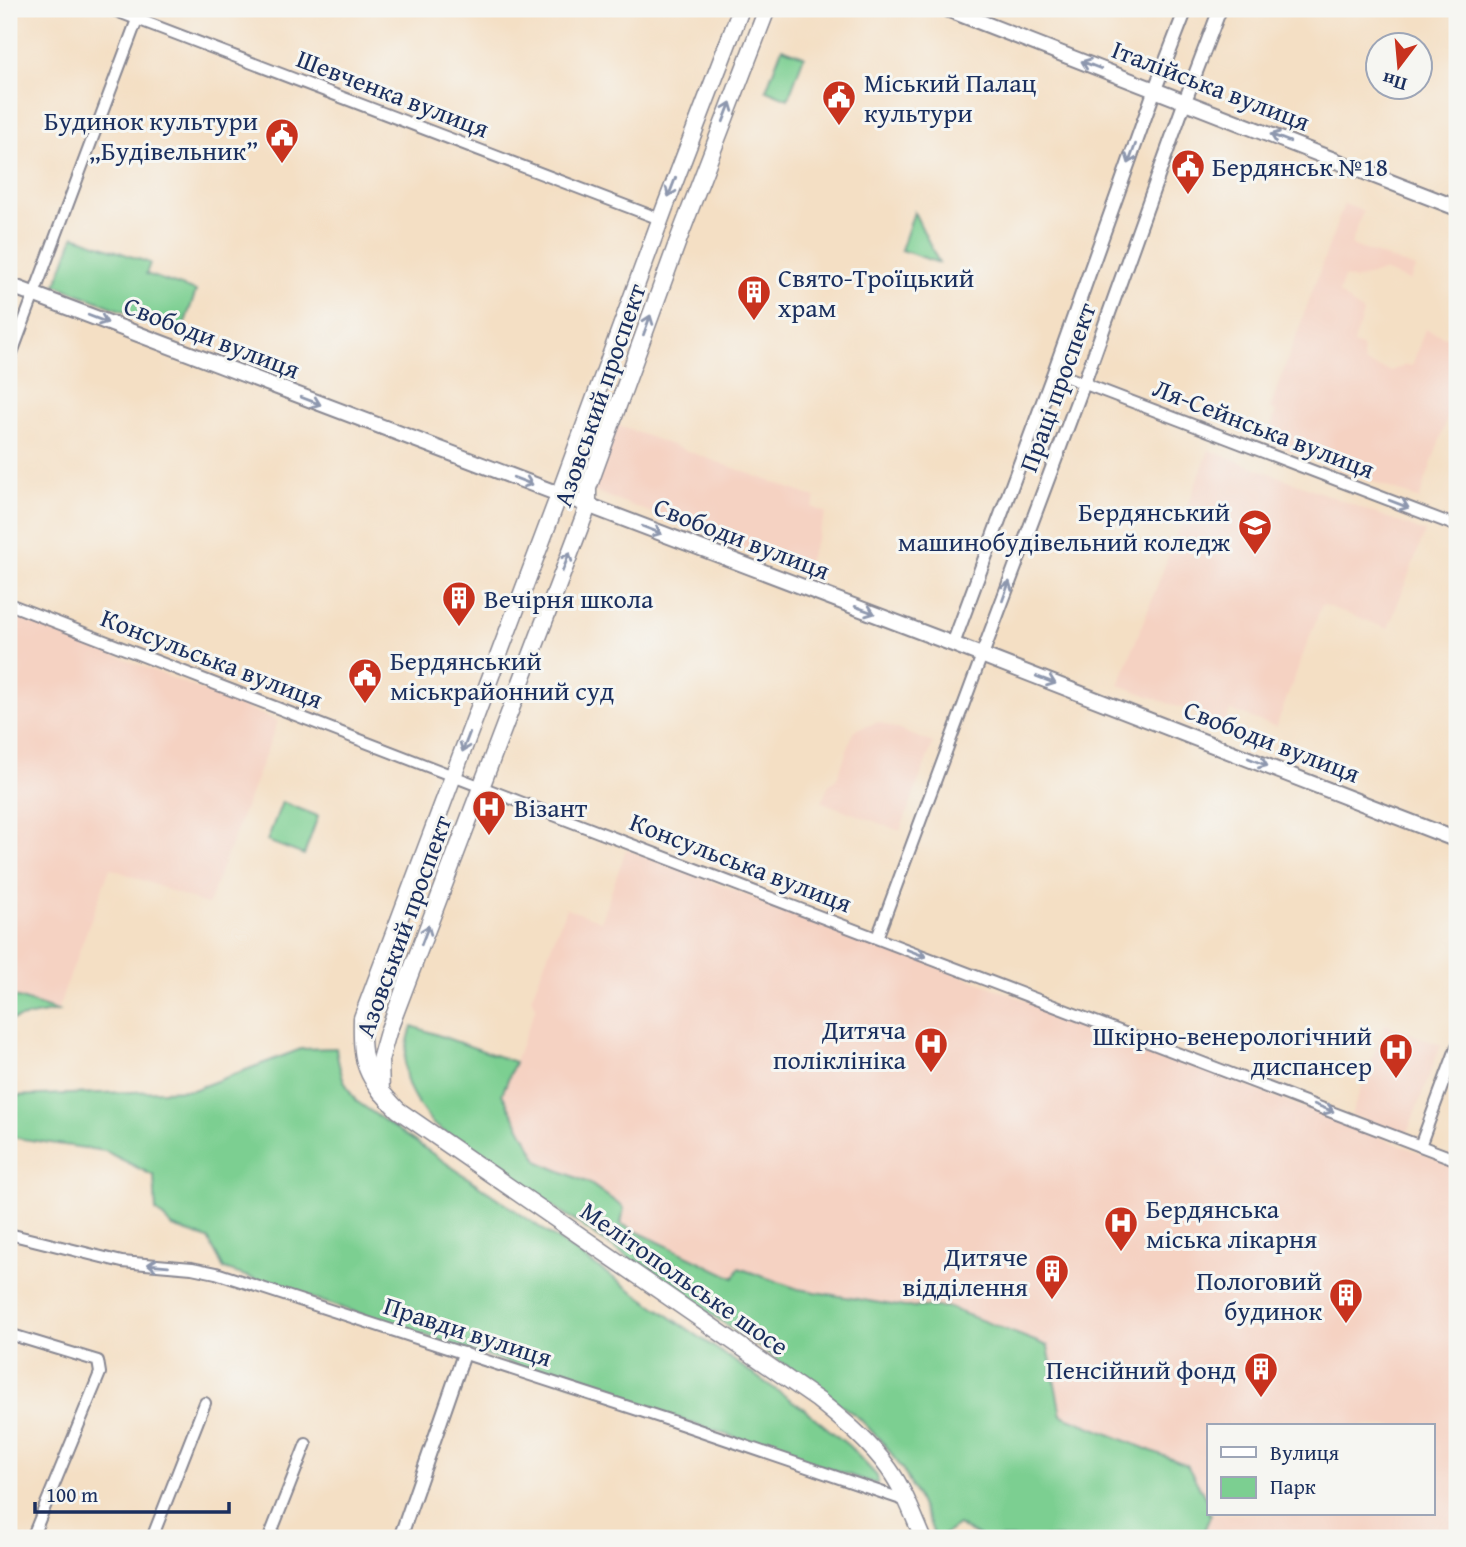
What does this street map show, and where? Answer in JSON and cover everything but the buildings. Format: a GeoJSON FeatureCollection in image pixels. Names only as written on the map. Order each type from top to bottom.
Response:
{"type":"FeatureCollection","features":[{"type":"Feature","properties":{"kind":"main road","name":"Азовський проспект"},"geometry":{"type":"LineString","coordinates":[[381,1092],[369,1074],[362,1050],[362,1018],[741,9]]}},
{"type":"Feature","properties":{"kind":"main road","name":"Азовський проспект"},"geometry":{"type":"LineString","coordinates":[[381,1092],[380,1060],[388,1032],[588,506],[588,488],[767,9]]}},
{"type":"Feature","properties":{"kind":"main road","name":"Італійська вулиця"},"geometry":{"type":"LineString","coordinates":[[947,9],[1457,208]]}},
{"type":"Feature","properties":{"kind":"main road"},"geometry":{"type":"LineString","coordinates":[[660,219],[683,228]]}},
{"type":"Feature","properties":{"kind":"main road","name":"Свободи вулиця"},"geometry":{"type":"LineString","coordinates":[[9,285],[982,655],[1457,840]]}},
{"type":"Feature","properties":{"kind":"main road","name":"Мелітопольське шосе"},"geometry":{"type":"LineString","coordinates":[[381,1092],[398,1110],[818,1400],[854,1429],[889,1469],[923,1538]]}},
{"type":"Feature","properties":{"kind":"street","name":"Шевченка вулиця"},"geometry":{"type":"LineString","coordinates":[[111,9],[139,14],[660,219]]}},
{"type":"Feature","properties":{"kind":"street","name":"Праці проспект"},"geometry":{"type":"LineString","coordinates":[[953,644],[1186,9]]}},
{"type":"Feature","properties":{"kind":"street","name":"Праці проспект"},"geometry":{"type":"LineString","coordinates":[[877,938],[1220,9]]}},
{"type":"Feature","properties":{"kind":"street"},"geometry":{"type":"LineString","coordinates":[[9,361],[139,14]]}},
{"type":"Feature","properties":{"kind":"street","name":"Ля-Сейнська вулиця"},"geometry":{"type":"LineString","coordinates":[[1054,372],[1457,526]]}},
{"type":"Feature","properties":{"kind":"street","name":"Консульська вулиця"},"geometry":{"type":"LineString","coordinates":[[9,604],[1457,1160]]}},
{"type":"Feature","properties":{"kind":"street"},"geometry":{"type":"LineString","coordinates":[[1420,1146],[1457,1046]]}},
{"type":"Feature","properties":{"kind":"street","name":"Правди вулиця"},"geometry":{"type":"LineString","coordinates":[[9,1234],[122,1262],[192,1268],[225,1276],[675,1422],[907,1501]]}},
{"type":"Feature","properties":{"kind":"street"},"geometry":{"type":"LineString","coordinates":[[9,1334],[99,1361],[100,1373],[32,1538]]}},
{"type":"Feature","properties":{"kind":"street"},"geometry":{"type":"LineString","coordinates":[[400,1538],[464,1354]]}},
{"type":"Feature","properties":{"kind":"street"},"geometry":{"type":"LineString","coordinates":[[152,1538],[205,1403]]}},
{"type":"Feature","properties":{"kind":"street"},"geometry":{"type":"LineString","coordinates":[[269,1538],[306,1444]]}},
{"type":"Feature","properties":{"kind":"shaded area"},"geometry":{"type":"Polygon","coordinates":[[[1344,204],[1363,211],[1351,245],[1415,268],[1410,281],[1383,271],[1355,280],[1344,277],[1339,293],[1363,313],[1353,344],[1362,347],[1364,363],[1390,371],[1412,366],[1425,329],[1457,341],[1457,391],[1419,499],[1265,441],[1276,411],[1270,408],[1344,204]]]}},
{"type":"Feature","properties":{"kind":"shaded area"},"geometry":{"type":"Polygon","coordinates":[[[617,425],[816,498],[812,507],[826,513],[805,570],[593,491],[617,425]]]}},
{"type":"Feature","properties":{"kind":"shaded area","name":"Бердянський машинобудівельний коледж"},"geometry":{"type":"Polygon","coordinates":[[[1209,450],[1425,532],[1388,629],[1322,604],[1276,727],[1230,710],[1225,724],[1119,685],[1209,450]]]}},
{"type":"Feature","properties":{"kind":"shaded area"},"geometry":{"type":"Polygon","coordinates":[[[9,612],[278,721],[208,905],[110,868],[57,1011],[9,995],[9,612]]]}},
{"type":"Feature","properties":{"kind":"shaded area"},"geometry":{"type":"Polygon","coordinates":[[[879,722],[933,743],[900,831],[822,802],[828,786],[837,778],[854,730],[879,722]]]}},
{"type":"Feature","properties":{"kind":"shaded area"},"geometry":{"type":"Polygon","coordinates":[[[626,849],[1457,1167],[1457,1538],[1201,1538],[1210,1516],[1434,1516],[1434,1424],[1207,1424],[1207,1500],[1187,1465],[1061,1415],[947,1307],[904,1307],[798,1289],[739,1268],[734,1279],[621,1224],[623,1208],[589,1183],[539,1162],[502,1094],[536,1007],[531,998],[566,908],[601,921],[626,849]]]}},
{"type":"Feature","properties":{"kind":"shaded area","name":"Шкірно-венерологічний диспансер"},"geometry":{"type":"Polygon","coordinates":[[[1385,1024],[1441,1045],[1406,1136],[1351,1115],[1385,1024]]]}},
{"type":"Feature","properties":{"kind":"green space"},"geometry":{"type":"Polygon","coordinates":[[[782,48],[804,56],[788,99],[766,90],[782,48]]]}},
{"type":"Feature","properties":{"kind":"green space"},"geometry":{"type":"Polygon","coordinates":[[[914,212],[939,263],[901,250],[914,212]]]}},
{"type":"Feature","properties":{"kind":"green space"},"geometry":{"type":"Polygon","coordinates":[[[74,236],[150,263],[146,274],[196,291],[181,334],[56,285],[74,236]]]}},
{"type":"Feature","properties":{"kind":"green space"},"geometry":{"type":"Polygon","coordinates":[[[282,802],[318,816],[304,855],[267,841],[282,802]]]}},
{"type":"Feature","properties":{"kind":"green space"},"geometry":{"type":"Polygon","coordinates":[[[9,995],[57,1011],[9,1020],[9,995]]]}},
{"type":"Feature","properties":{"kind":"green space"},"geometry":{"type":"Polygon","coordinates":[[[412,1026],[515,1062],[502,1094],[539,1162],[589,1183],[624,1208],[621,1224],[734,1278],[739,1268],[798,1289],[904,1307],[947,1307],[1048,1346],[1061,1415],[1187,1465],[1207,1500],[1207,1516],[1210,1516],[1201,1538],[982,1538],[958,1525],[942,1536],[943,1538],[936,1538],[903,1470],[885,1445],[859,1418],[433,1124],[416,1100],[406,1078],[405,1056],[412,1026]]]}},
{"type":"Feature","properties":{"kind":"green space"},"geometry":{"type":"Polygon","coordinates":[[[336,1048],[342,1076],[356,1101],[804,1409],[849,1446],[877,1476],[878,1482],[876,1484],[224,1269],[208,1239],[173,1227],[156,1211],[154,1176],[105,1151],[9,1137],[9,1096],[193,1090],[301,1049],[336,1048]]]}},
{"type":"Feature","properties":{"kind":"place","name":"Міський Палац культури"},"geometry":{"type":"Point","coordinates":[839,127]}},
{"type":"Feature","properties":{"kind":"place","name":"Будинок культури „Будівельник”"},"geometry":{"type":"Point","coordinates":[282,165]}},
{"type":"Feature","properties":{"kind":"place","name":"Бердянськ №18"},"geometry":{"type":"Point","coordinates":[1188,196]}},
{"type":"Feature","properties":{"kind":"place","name":"Свято-Троїцький храм"},"geometry":{"type":"Point","coordinates":[754,322]}},
{"type":"Feature","properties":{"kind":"place","name":"Бердянський машинобудівельний коледж"},"geometry":{"type":"Point","coordinates":[1255,556]}},
{"type":"Feature","properties":{"kind":"place","name":"Вечірня школа"},"geometry":{"type":"Point","coordinates":[459,628]}},
{"type":"Feature","properties":{"kind":"place","name":"Бердянський міськрайонний суд"},"geometry":{"type":"Point","coordinates":[365,705]}},
{"type":"Feature","properties":{"kind":"place","name":"Візант"},"geometry":{"type":"Point","coordinates":[489,837]}},
{"type":"Feature","properties":{"kind":"place","name":"Дитяча поліклініка"},"geometry":{"type":"Point","coordinates":[931,1074]}},
{"type":"Feature","properties":{"kind":"place","name":"Шкірно-венерологічний диспансер"},"geometry":{"type":"Point","coordinates":[1396,1080]}},
{"type":"Feature","properties":{"kind":"place","name":"Бердянська міська лікарня"},"geometry":{"type":"Point","coordinates":[1121,1253]}},
{"type":"Feature","properties":{"kind":"place","name":"Дитяче відділення"},"geometry":{"type":"Point","coordinates":[1052,1301]}},
{"type":"Feature","properties":{"kind":"place","name":"Пологовий будинок"},"geometry":{"type":"Point","coordinates":[1346,1325]}},
{"type":"Feature","properties":{"kind":"place","name":"Пенсійний фонд"},"geometry":{"type":"Point","coordinates":[1261,1399]}}]}
